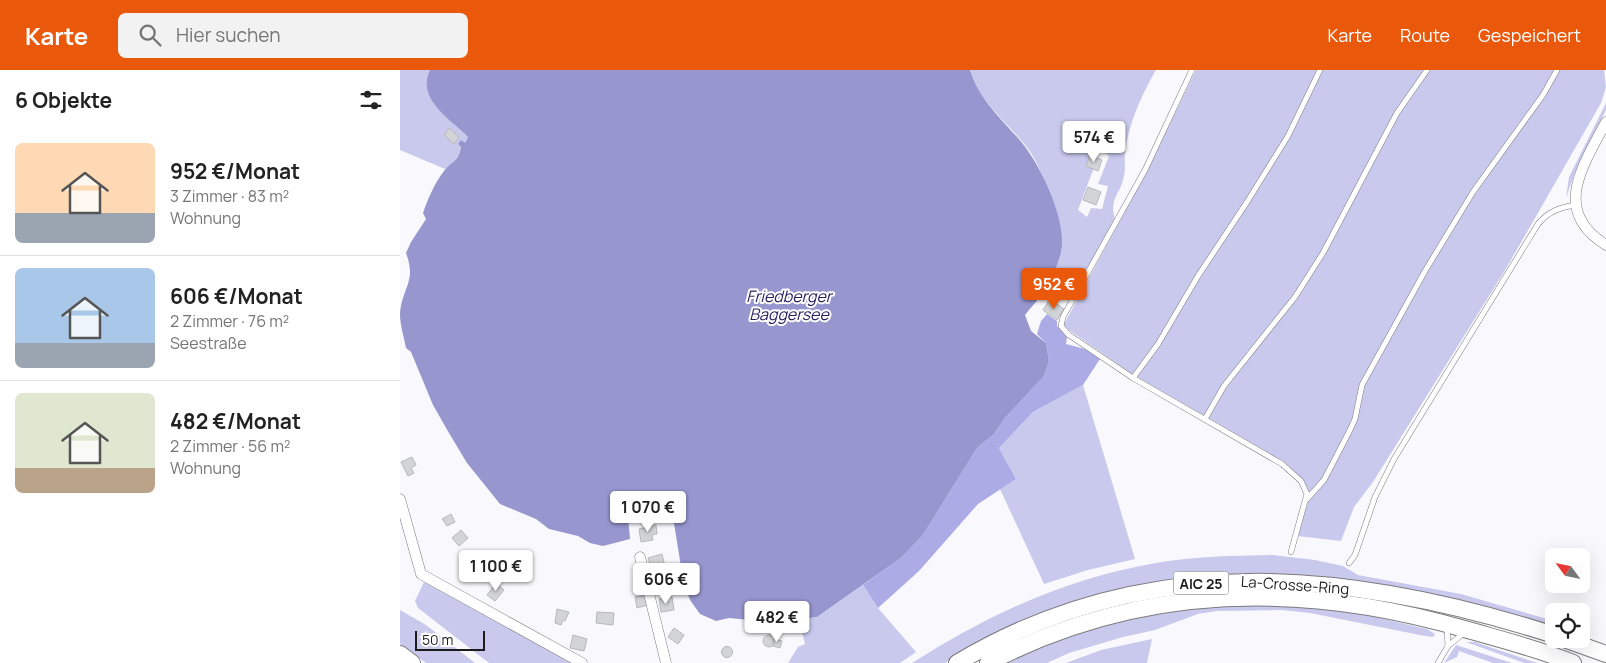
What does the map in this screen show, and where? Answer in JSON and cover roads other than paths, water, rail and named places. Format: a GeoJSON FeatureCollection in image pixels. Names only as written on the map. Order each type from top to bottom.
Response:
{"type":"FeatureCollection","features":[{"type":"Feature","properties":{"kind":"main road","name":"La-Crosse-Ring"},"geometry":{"type":"LineString","coordinates":[[957,663],[1022,629],[1086,605],[1171,586],[1250,580],[1314,584],[1433,602],[1545,633]]}},
{"type":"Feature","properties":{"kind":"main road","name":"La-Crosse-Ring"},"geometry":{"type":"LineString","coordinates":[[988,663],[1030,642],[1083,622],[1149,606],[1213,598],[1264,597],[1360,604],[1447,623],[1573,663]]}},
{"type":"Feature","properties":{"kind":"main road"},"geometry":{"type":"LineString","coordinates":[[1589,648],[1606,654]]}},
{"type":"Feature","properties":{"kind":"main road"},"geometry":{"type":"LineString","coordinates":[[400,654],[412,663]]}},
{"type":"Feature","properties":{"kind":"street"},"geometry":{"type":"LineString","coordinates":[[1606,122],[1579,175],[1575,205],[1581,224],[1606,245]]}},
{"type":"Feature","properties":{"kind":"street"},"geometry":{"type":"LineString","coordinates":[[400,499],[421,574],[582,663]]}},
{"type":"Feature","properties":{"kind":"street"},"geometry":{"type":"LineString","coordinates":[[640,557],[666,663]]}},
{"type":"Feature","properties":{"kind":"lane"},"geometry":{"type":"LineString","coordinates":[[1192,70],[1145,170],[1061,322],[1063,330],[1133,378],[1282,464],[1301,481],[1307,494],[1307,499]]}},
{"type":"Feature","properties":{"kind":"lane"},"geometry":{"type":"LineString","coordinates":[[1133,378],[1158,344],[1198,276],[1288,136],[1320,70]]}},
{"type":"Feature","properties":{"kind":"lane"},"geometry":{"type":"LineString","coordinates":[[1205,419],[1224,386],[1289,304],[1315,267],[1342,221],[1397,113],[1427,70]]}},
{"type":"Feature","properties":{"kind":"lane"},"geometry":{"type":"LineString","coordinates":[[1291,552],[1294,534],[1307,499],[1324,480],[1350,430],[1357,412],[1362,385],[1473,192],[1543,94],[1557,70]]}},
{"type":"Feature","properties":{"kind":"lane"},"geometry":{"type":"LineString","coordinates":[[1349,562],[1355,555],[1376,497],[1394,459],[1538,224],[1546,214],[1575,205]]}},
{"type":"Feature","properties":{"kind":"lane"},"geometry":{"type":"LineString","coordinates":[[1447,623],[1448,646]]}},
{"type":"Feature","properties":{"kind":"lane"},"geometry":{"type":"LineString","coordinates":[[1438,663],[1448,646],[1468,630]]}},
{"type":"Feature","properties":{"kind":"water","name":"Friedberger Baggersee"},"geometry":{"type":"Polygon","coordinates":[[[430,70],[970,70],[984,98],[1035,161],[1050,192],[1060,225],[1062,240],[1058,263],[1042,294],[1025,315],[1031,331],[1046,343],[1049,361],[1044,376],[1005,418],[994,434],[977,448],[923,535],[901,558],[817,617],[795,620],[772,616],[760,621],[729,618],[716,621],[700,614],[690,600],[684,585],[672,511],[634,501],[627,505],[630,539],[603,546],[590,543],[578,536],[549,529],[536,519],[500,504],[467,463],[433,405],[411,352],[406,348],[401,327],[401,305],[410,271],[406,253],[426,219],[423,213],[434,186],[444,171],[458,156],[461,147],[458,144],[461,140],[465,143],[468,137],[444,116],[431,99],[427,80],[430,70]]]}}]}
